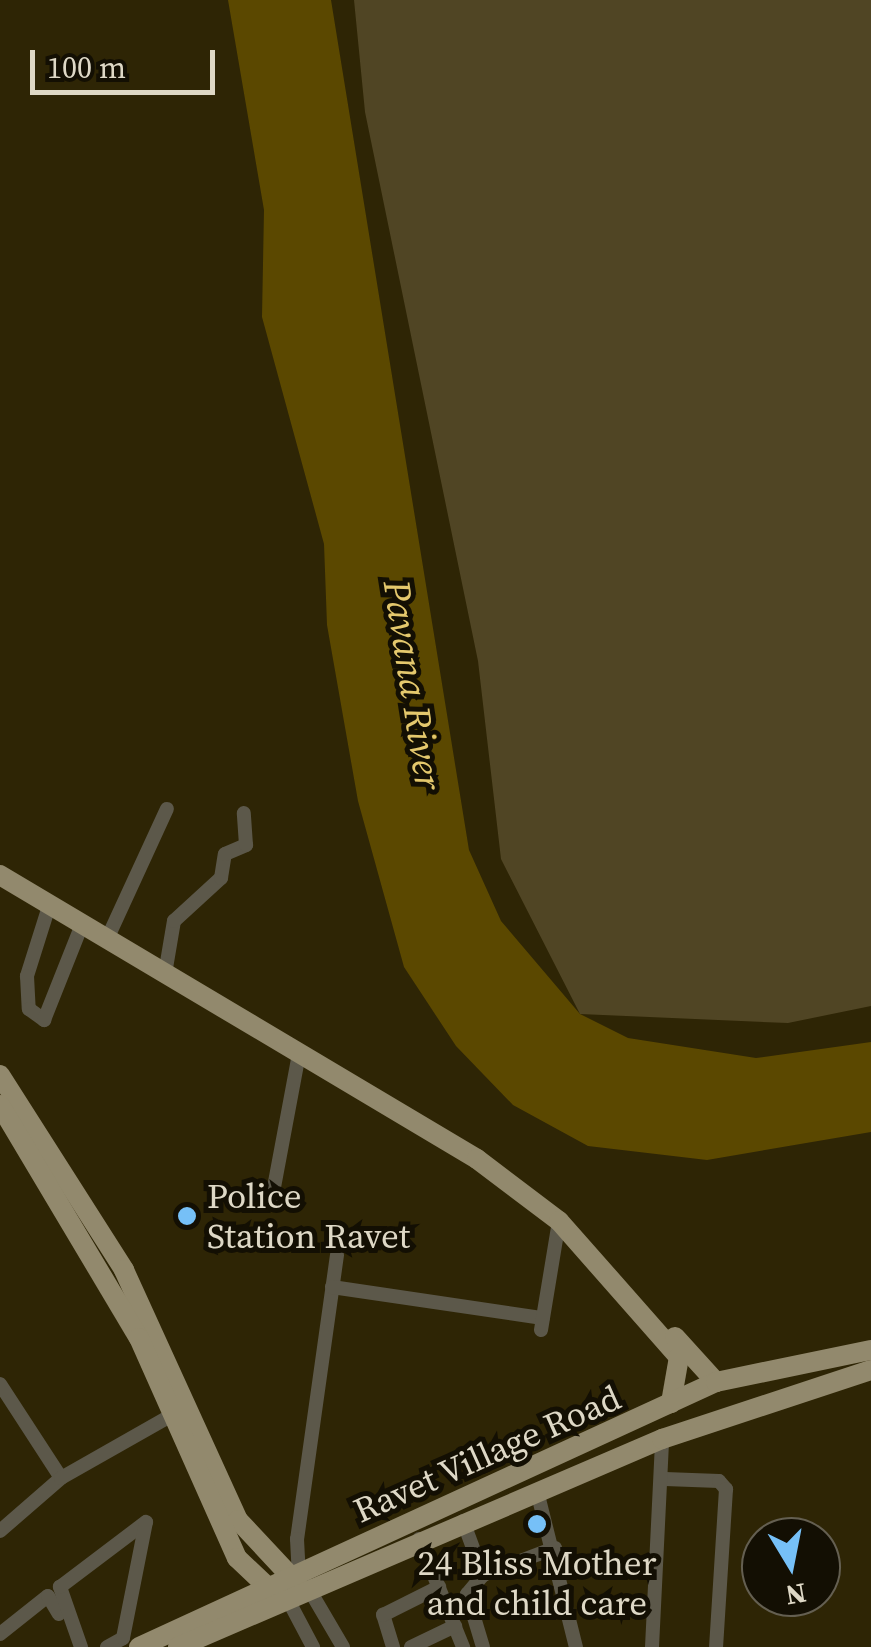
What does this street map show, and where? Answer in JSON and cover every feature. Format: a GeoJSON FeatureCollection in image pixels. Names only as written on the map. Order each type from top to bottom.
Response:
{"type":"FeatureCollection","features":[{"type":"Feature","properties":{"kind":"main road"},"geometry":{"type":"LineString","coordinates":[[0,874],[477,1160],[558,1221],[647,1313],[722,1381],[738,1384],[742,1407]]}},
{"type":"Feature","properties":{"kind":"main road"},"geometry":{"type":"LineString","coordinates":[[0,1076],[124,1270],[238,1558],[263,1588]]}},
{"type":"Feature","properties":{"kind":"main road"},"geometry":{"type":"LineString","coordinates":[[0,1106],[181,1410],[238,1520],[294,1583]]}},
{"type":"Feature","properties":{"kind":"main road"},"geometry":{"type":"LineString","coordinates":[[647,1313],[681,1362],[664,1408],[665,1437]]}},
{"type":"Feature","properties":{"kind":"main road","name":"Ravet Village Road"},"geometry":{"type":"LineString","coordinates":[[178,1647],[294,1583],[722,1381],[871,1350]]}},
{"type":"Feature","properties":{"kind":"main road","name":"Ravet Village Road"},"geometry":{"type":"LineString","coordinates":[[294,1583],[419,1540],[742,1407],[871,1370]]}},
{"type":"Feature","properties":{"kind":"main road"},"geometry":{"type":"LineString","coordinates":[[139,1647],[263,1588],[294,1583]]}},
{"type":"Feature","properties":{"kind":"street"},"geometry":{"type":"LineString","coordinates":[[108,937],[167,809]]}},
{"type":"Feature","properties":{"kind":"street"},"geometry":{"type":"LineString","coordinates":[[165,974],[174,921],[221,878],[226,854],[246,845],[244,813]]}},
{"type":"Feature","properties":{"kind":"street"},"geometry":{"type":"LineString","coordinates":[[50,904],[27,976],[30,1009],[44,1020],[82,922]]}},
{"type":"Feature","properties":{"kind":"street"},"geometry":{"type":"LineString","coordinates":[[272,1198],[300,1054]]}},
{"type":"Feature","properties":{"kind":"street"},"geometry":{"type":"LineString","coordinates":[[332,1287],[542,1324],[558,1221]]}},
{"type":"Feature","properties":{"kind":"street"},"geometry":{"type":"LineString","coordinates":[[313,1647],[294,1583],[337,1255]]}},
{"type":"Feature","properties":{"kind":"street"},"geometry":{"type":"LineString","coordinates":[[0,1384],[61,1478]]}},
{"type":"Feature","properties":{"kind":"street"},"geometry":{"type":"LineString","coordinates":[[0,1531],[61,1478],[181,1410]]}},
{"type":"Feature","properties":{"kind":"street"},"geometry":{"type":"LineString","coordinates":[[652,1647],[665,1437]]}},
{"type":"Feature","properties":{"kind":"street"},"geometry":{"type":"LineString","coordinates":[[664,1479],[719,1480],[726,1489],[716,1647]]}},
{"type":"Feature","properties":{"kind":"street"},"geometry":{"type":"LineString","coordinates":[[538,1491],[576,1647]]}},
{"type":"Feature","properties":{"kind":"street"},"geometry":{"type":"LineString","coordinates":[[463,1521],[483,1575]]}},
{"type":"Feature","properties":{"kind":"street"},"geometry":{"type":"LineString","coordinates":[[81,1647],[60,1588],[146,1522],[123,1638],[107,1647]]}},
{"type":"Feature","properties":{"kind":"street"},"geometry":{"type":"LineString","coordinates":[[419,1540],[463,1647]]}},
{"type":"Feature","properties":{"kind":"street"},"geometry":{"type":"LineString","coordinates":[[483,1647],[467,1594],[483,1575],[554,1548]]}},
{"type":"Feature","properties":{"kind":"street"},"geometry":{"type":"LineString","coordinates":[[294,1583],[343,1647]]}},
{"type":"Feature","properties":{"kind":"street"},"geometry":{"type":"LineString","coordinates":[[394,1647],[383,1615],[439,1587]]}},
{"type":"Feature","properties":{"kind":"street"},"geometry":{"type":"LineString","coordinates":[[0,1634],[48,1596],[72,1647]]}},
{"type":"Feature","properties":{"kind":"street"},"geometry":{"type":"LineString","coordinates":[[410,1647],[454,1626]]}},
{"type":"Feature","properties":{"kind":"shaded area"},"geometry":{"type":"Polygon","coordinates":[[[354,0],[871,0],[871,1006],[788,1023],[580,1014],[501,859],[478,661],[365,112],[354,0]]]}},
{"type":"Feature","properties":{"kind":"water","name":"Pavana River"},"geometry":{"type":"Polygon","coordinates":[[[228,0],[331,0],[469,850],[501,921],[580,1014],[628,1038],[756,1058],[871,1042],[871,1132],[707,1160],[588,1146],[513,1105],[456,1046],[404,967],[358,801],[327,625],[324,544],[262,317],[264,210],[228,0]]]}},
{"type":"Feature","properties":{"kind":"place","name":"Police Station Ravet"},"geometry":{"type":"Point","coordinates":[187,1216]}},
{"type":"Feature","properties":{"kind":"place","name":"24 Bliss Mother and child care"},"geometry":{"type":"Point","coordinates":[537,1524]}}]}
